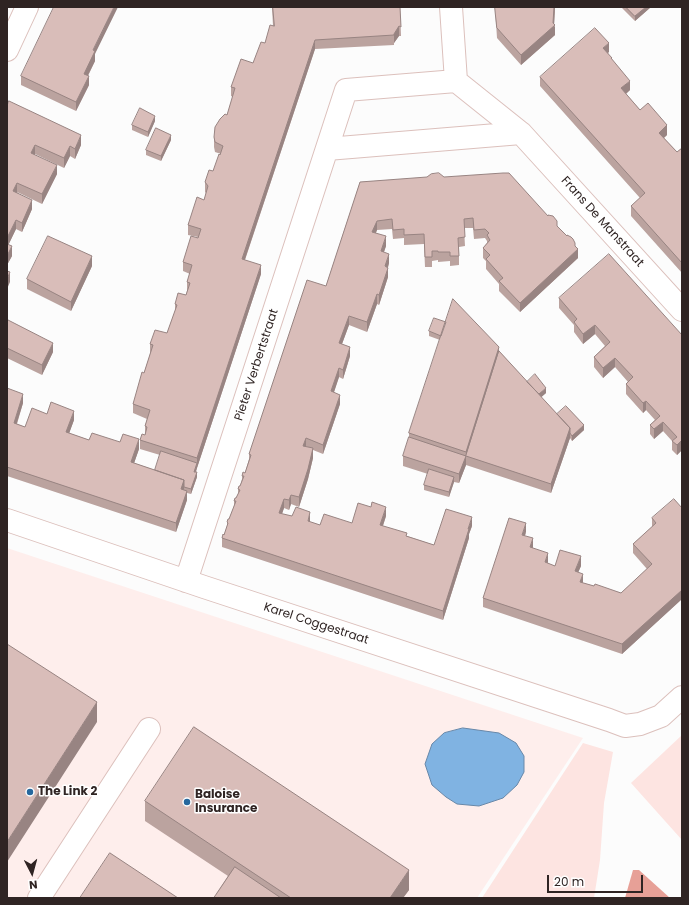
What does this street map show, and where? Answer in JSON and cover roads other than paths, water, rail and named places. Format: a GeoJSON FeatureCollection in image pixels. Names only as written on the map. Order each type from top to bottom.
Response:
{"type":"FeatureCollection","features":[{"type":"Feature","properties":{"kind":"street"},"geometry":{"type":"LineString","coordinates":[[7,50],[27,7]]}},
{"type":"Feature","properties":{"kind":"street"},"geometry":{"type":"LineString","coordinates":[[451,7],[456,81]]}},
{"type":"Feature","properties":{"kind":"street","name":"Frans De Manstraat"},"geometry":{"type":"LineString","coordinates":[[456,81],[521,133],[682,310]]}},
{"type":"Feature","properties":{"kind":"street","name":"Pieter Verbertstraat"},"geometry":{"type":"LineString","coordinates":[[186,581],[346,90],[456,81]]}},
{"type":"Feature","properties":{"kind":"street"},"geometry":{"type":"LineString","coordinates":[[328,149],[521,133]]}},
{"type":"Feature","properties":{"kind":"street","name":"Karel Coggestraat"},"geometry":{"type":"LineString","coordinates":[[7,520],[186,581],[625,726],[640,724],[661,716],[682,697]]}},
{"type":"Feature","properties":{"kind":"street"},"geometry":{"type":"LineString","coordinates":[[39,898],[150,729]]}},
{"type":"Feature","properties":{"kind":"water"},"geometry":{"type":"Polygon","coordinates":[[[463,728],[499,733],[516,743],[524,756],[524,772],[517,785],[503,798],[479,806],[457,804],[432,785],[425,764],[432,744],[444,733],[463,728]]]}},
{"type":"Feature","properties":{"kind":"place","name":"The Link 2"},"geometry":{"type":"Point","coordinates":[30,792]}},
{"type":"Feature","properties":{"kind":"place","name":"Baloise Insurance"},"geometry":{"type":"Point","coordinates":[187,802]}}]}
